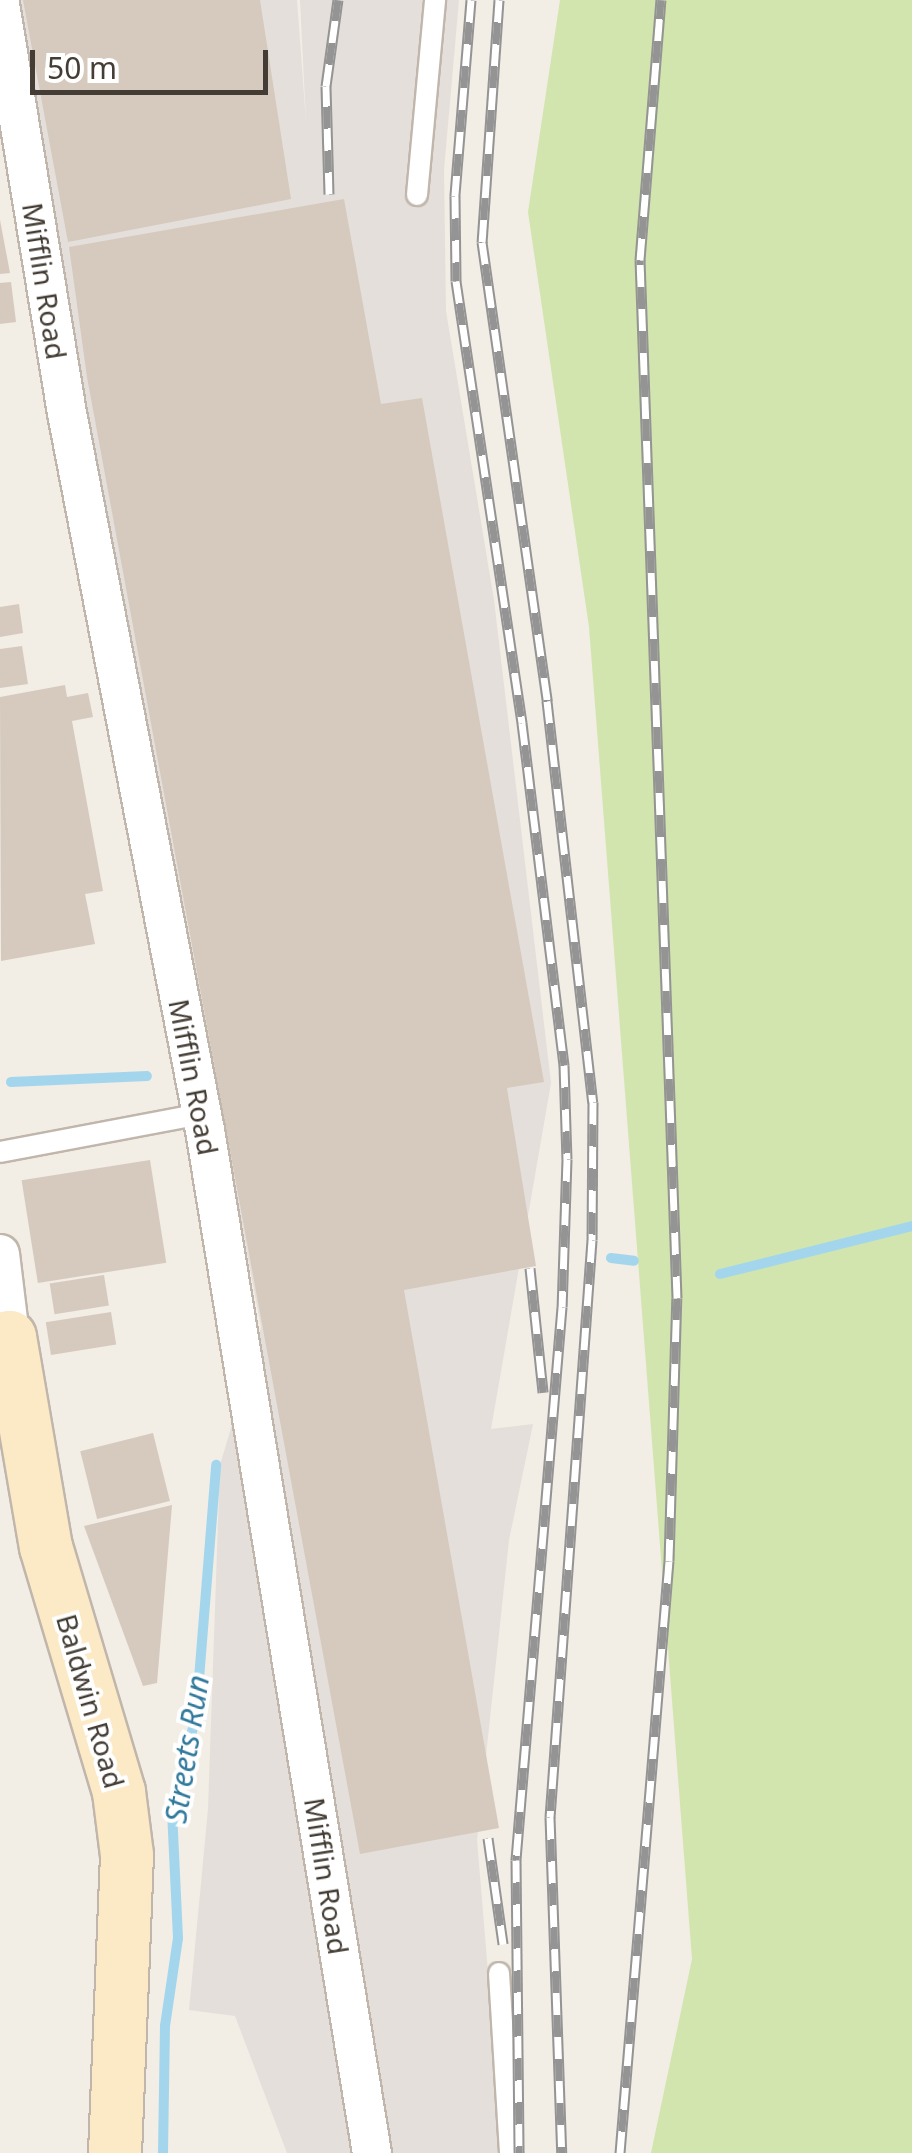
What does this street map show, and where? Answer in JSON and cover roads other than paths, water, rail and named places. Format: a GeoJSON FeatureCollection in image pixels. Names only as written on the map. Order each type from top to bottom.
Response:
{"type":"FeatureCollection","features":[{"type":"Feature","properties":{"kind":"main road","name":"Baldwin Road"},"geometry":{"type":"LineString","coordinates":[[5,1338],[46,1546],[119,1792],[126,1855],[115,2153]]}},
{"type":"Feature","properties":{"kind":"main road"},"geometry":{"type":"LineString","coordinates":[[0,1453],[46,1546]]}},
{"type":"Feature","properties":{"kind":"street","name":"Mifflin Road"},"geometry":{"type":"LineString","coordinates":[[0,4],[67,413],[202,1114],[372,2153]]}},
{"type":"Feature","properties":{"kind":"street","name":"Baldwin Road"},"geometry":{"type":"LineString","coordinates":[[0,1254],[5,1338]]}},
{"type":"Feature","properties":{"kind":"lane"},"geometry":{"type":"LineString","coordinates":[[418,196],[435,0]]}},
{"type":"Feature","properties":{"kind":"lane"},"geometry":{"type":"LineString","coordinates":[[0,1152],[202,1114]]}},
{"type":"Feature","properties":{"kind":"lane"},"geometry":{"type":"LineString","coordinates":[[499,1973],[510,2153]]}},
{"type":"Feature","properties":{"kind":"waterway"},"geometry":{"type":"LineString","coordinates":[[11,1082],[147,1076]]}},
{"type":"Feature","properties":{"kind":"waterway"},"geometry":{"type":"LineString","coordinates":[[720,1274],[912,1226]]}},
{"type":"Feature","properties":{"kind":"waterway"},"geometry":{"type":"LineString","coordinates":[[611,1258],[634,1261]]}},
{"type":"Feature","properties":{"kind":"waterway","name":"Streets Run"},"geometry":{"type":"LineString","coordinates":[[163,2153],[165,2026],[178,1938],[172,1812],[196,1716],[216,1465]]}},
{"type":"Feature","properties":{"kind":"railway"},"geometry":{"type":"LineString","coordinates":[[329,194],[326,86],[338,0]]}},
{"type":"Feature","properties":{"kind":"railway"},"geometry":{"type":"LineString","coordinates":[[471,0],[455,196],[456,281],[522,723],[564,1065],[567,1159],[562,1307],[516,1860],[519,2153]]}},
{"type":"Feature","properties":{"kind":"railway"},"geometry":{"type":"LineString","coordinates":[[499,0],[482,242],[547,701],[593,1102],[592,1240],[550,1817],[562,2153]]}},
{"type":"Feature","properties":{"kind":"railway"},"geometry":{"type":"LineString","coordinates":[[620,2153],[669,1561],[677,1298],[640,260],[661,0]]}},
{"type":"Feature","properties":{"kind":"railway"},"geometry":{"type":"LineString","coordinates":[[530,1268],[543,1392]]}},
{"type":"Feature","properties":{"kind":"railway"},"geometry":{"type":"LineString","coordinates":[[488,1838],[503,1944]]}}]}
